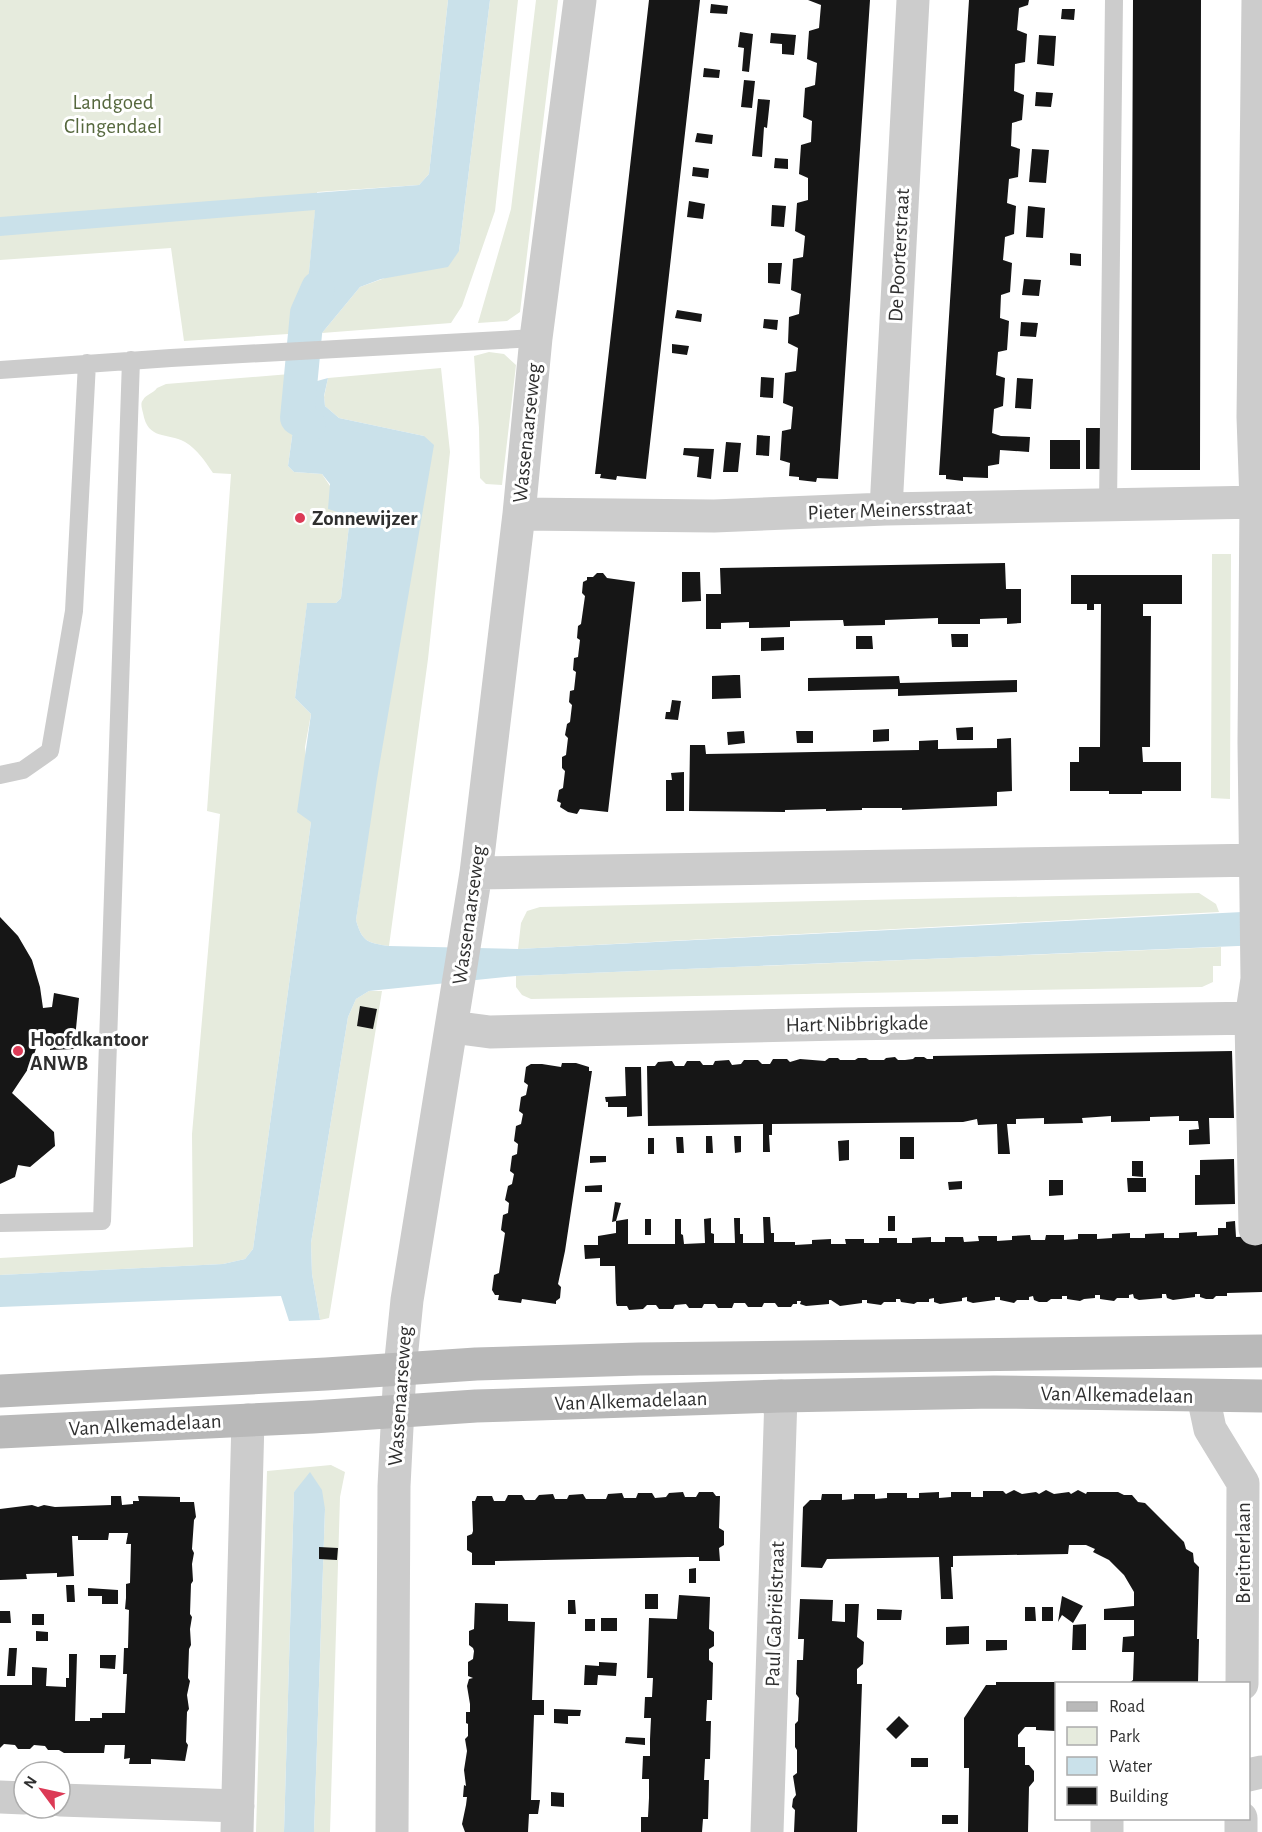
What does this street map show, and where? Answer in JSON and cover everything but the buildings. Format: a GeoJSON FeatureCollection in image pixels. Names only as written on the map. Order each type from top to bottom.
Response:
{"type":"FeatureCollection","features":[{"type":"Feature","properties":{"kind":"main road","name":"Van Alkemadelaan"},"geometry":{"type":"LineString","coordinates":[[0,1391],[400,1369],[639,1359],[1262,1351]]}},
{"type":"Feature","properties":{"kind":"main road","name":"Van Alkemadelaan"},"geometry":{"type":"LineString","coordinates":[[0,1432],[490,1406],[781,1396],[994,1392],[1262,1396]]}},
{"type":"Feature","properties":{"kind":"street","name":"Wassenaarseweg"},"geometry":{"type":"LineString","coordinates":[[392,1832],[394,1486],[400,1369],[407,1300],[476,873],[519,514],[536,338],[580,0]]}},
{"type":"Feature","properties":{"kind":"street","name":"De Poorterstraat"},"geometry":{"type":"LineString","coordinates":[[886,509],[913,0]]}},
{"type":"Feature","properties":{"kind":"street"},"geometry":{"type":"LineString","coordinates":[[1255,1229],[1259,860],[1259,502],[1253,417],[1258,0]]}},
{"type":"Feature","properties":{"kind":"street","name":"Pieter Meinersstraat"},"geometry":{"type":"LineString","coordinates":[[519,514],[714,516],[886,509],[1259,502]]}},
{"type":"Feature","properties":{"kind":"street"},"geometry":{"type":"LineString","coordinates":[[476,873],[1259,860]]}},
{"type":"Feature","properties":{"kind":"street","name":"Hart Nibbrigkade"},"geometry":{"type":"LineString","coordinates":[[455,1012],[490,1032],[841,1023],[1256,1018]]}},
{"type":"Feature","properties":{"kind":"street","name":"Paul Gabriëlstraat"},"geometry":{"type":"LineString","coordinates":[[767,1832],[781,1396]]}},
{"type":"Feature","properties":{"kind":"street","name":"Breitnerlaan"},"geometry":{"type":"LineString","coordinates":[[1203,1396],[1210,1429],[1243,1483],[1242,1682]]}},
{"type":"Feature","properties":{"kind":"street"},"geometry":{"type":"LineString","coordinates":[[72,1801],[238,1819],[248,1420]]}},
{"type":"Feature","properties":{"kind":"lane"},"geometry":{"type":"LineString","coordinates":[[1108,505],[1114,0]]}},
{"type":"Feature","properties":{"kind":"lane"},"geometry":{"type":"LineString","coordinates":[[0,370],[131,360],[536,338]]}},
{"type":"Feature","properties":{"kind":"lane"},"geometry":{"type":"LineString","coordinates":[[0,1223],[102,1221],[131,360]]}},
{"type":"Feature","properties":{"kind":"lane"},"geometry":{"type":"LineString","coordinates":[[0,775],[23,770],[50,751],[74,611],[87,363]]}},
{"type":"Feature","properties":{"kind":"green space","name":"Landgoed Clingendael"},"geometry":{"type":"Polygon","coordinates":[[[0,0],[448,0],[429,174],[419,185],[317,192],[303,333],[184,341],[171,248],[0,260],[0,0]]]}},
{"type":"Feature","properties":{"kind":"green space"},"geometry":{"type":"Polygon","coordinates":[[[490,0],[518,0],[495,211],[462,306],[451,323],[322,333],[360,287],[459,251],[490,0]]]}},
{"type":"Feature","properties":{"kind":"green space"},"geometry":{"type":"Polygon","coordinates":[[[536,0],[558,0],[520,312],[507,321],[478,323],[511,209],[536,0]]]}},
{"type":"Feature","properties":{"kind":"green space"},"geometry":{"type":"Polygon","coordinates":[[[489,352],[504,354],[516,365],[502,485],[486,484],[480,478],[474,356],[489,352]]]}},
{"type":"Feature","properties":{"kind":"green space"},"geometry":{"type":"Polygon","coordinates":[[[441,368],[450,452],[428,659],[389,946],[367,940],[361,933],[356,920],[424,436],[339,418],[325,406],[324,397],[328,378],[441,368]]]}},
{"type":"Feature","properties":{"kind":"green space"},"geometry":{"type":"Polygon","coordinates":[[[290,374],[299,386],[288,466],[294,472],[322,474],[350,516],[341,598],[336,603],[307,604],[295,698],[311,714],[305,747],[311,822],[253,1249],[245,1259],[223,1264],[0,1275],[0,1258],[193,1247],[192,1134],[220,814],[207,811],[231,474],[213,473],[190,445],[154,432],[146,422],[142,403],[146,396],[166,384],[290,374]]]}},
{"type":"Feature","properties":{"kind":"green space"},"geometry":{"type":"Polygon","coordinates":[[[1212,554],[1231,554],[1230,799],[1211,798],[1212,554]]]}},
{"type":"Feature","properties":{"kind":"green space"},"geometry":{"type":"Polygon","coordinates":[[[1199,893],[1216,904],[1219,912],[518,949],[521,923],[527,911],[540,907],[1199,893]]]}},
{"type":"Feature","properties":{"kind":"green space"},"geometry":{"type":"Polygon","coordinates":[[[1221,947],[1221,966],[1213,966],[1213,982],[1202,987],[531,999],[522,995],[516,987],[516,976],[1221,947]]]}},
{"type":"Feature","properties":{"kind":"green space"},"geometry":{"type":"Polygon","coordinates":[[[369,991],[382,991],[329,1318],[320,1320],[312,1274],[311,1243],[348,1017],[356,999],[369,991]]]}},
{"type":"Feature","properties":{"kind":"green space"},"geometry":{"type":"Polygon","coordinates":[[[331,1465],[345,1472],[340,1497],[330,1832],[314,1832],[325,1509],[303,1483],[294,1492],[284,1832],[256,1832],[267,1471],[331,1465]]]}},
{"type":"Feature","properties":{"kind":"water"},"geometry":{"type":"Polygon","coordinates":[[[448,0],[490,0],[459,251],[448,267],[381,279],[360,287],[322,333],[303,333],[315,210],[0,236],[0,217],[419,185],[429,174],[448,0]]]}},
{"type":"Feature","properties":{"kind":"water"},"geometry":{"type":"Polygon","coordinates":[[[328,378],[324,396],[325,406],[339,418],[424,436],[434,445],[377,779],[356,920],[361,933],[367,940],[389,946],[518,949],[1262,911],[1262,945],[516,976],[369,991],[356,999],[348,1017],[311,1243],[312,1274],[320,1320],[289,1321],[281,1296],[0,1307],[0,1275],[223,1264],[245,1259],[253,1249],[311,822],[297,812],[311,714],[295,698],[307,603],[336,603],[341,598],[350,516],[328,509],[330,484],[322,474],[294,472],[288,466],[299,386],[328,378]]]}},
{"type":"Feature","properties":{"kind":"water"},"geometry":{"type":"Polygon","coordinates":[[[310,1472],[322,1490],[325,1509],[314,1832],[284,1832],[294,1492],[310,1472]]]}},
{"type":"Feature","properties":{"kind":"waterway"},"geometry":{"type":"LineString","coordinates":[[309,425],[297,418],[307,313],[318,288]]}},
{"type":"Feature","properties":{"kind":"place","name":"Zonnewijzer"},"geometry":{"type":"Point","coordinates":[300,518]}},
{"type":"Feature","properties":{"kind":"place","name":"Hoofdkantoor ANWB"},"geometry":{"type":"Point","coordinates":[18,1051]}}]}
